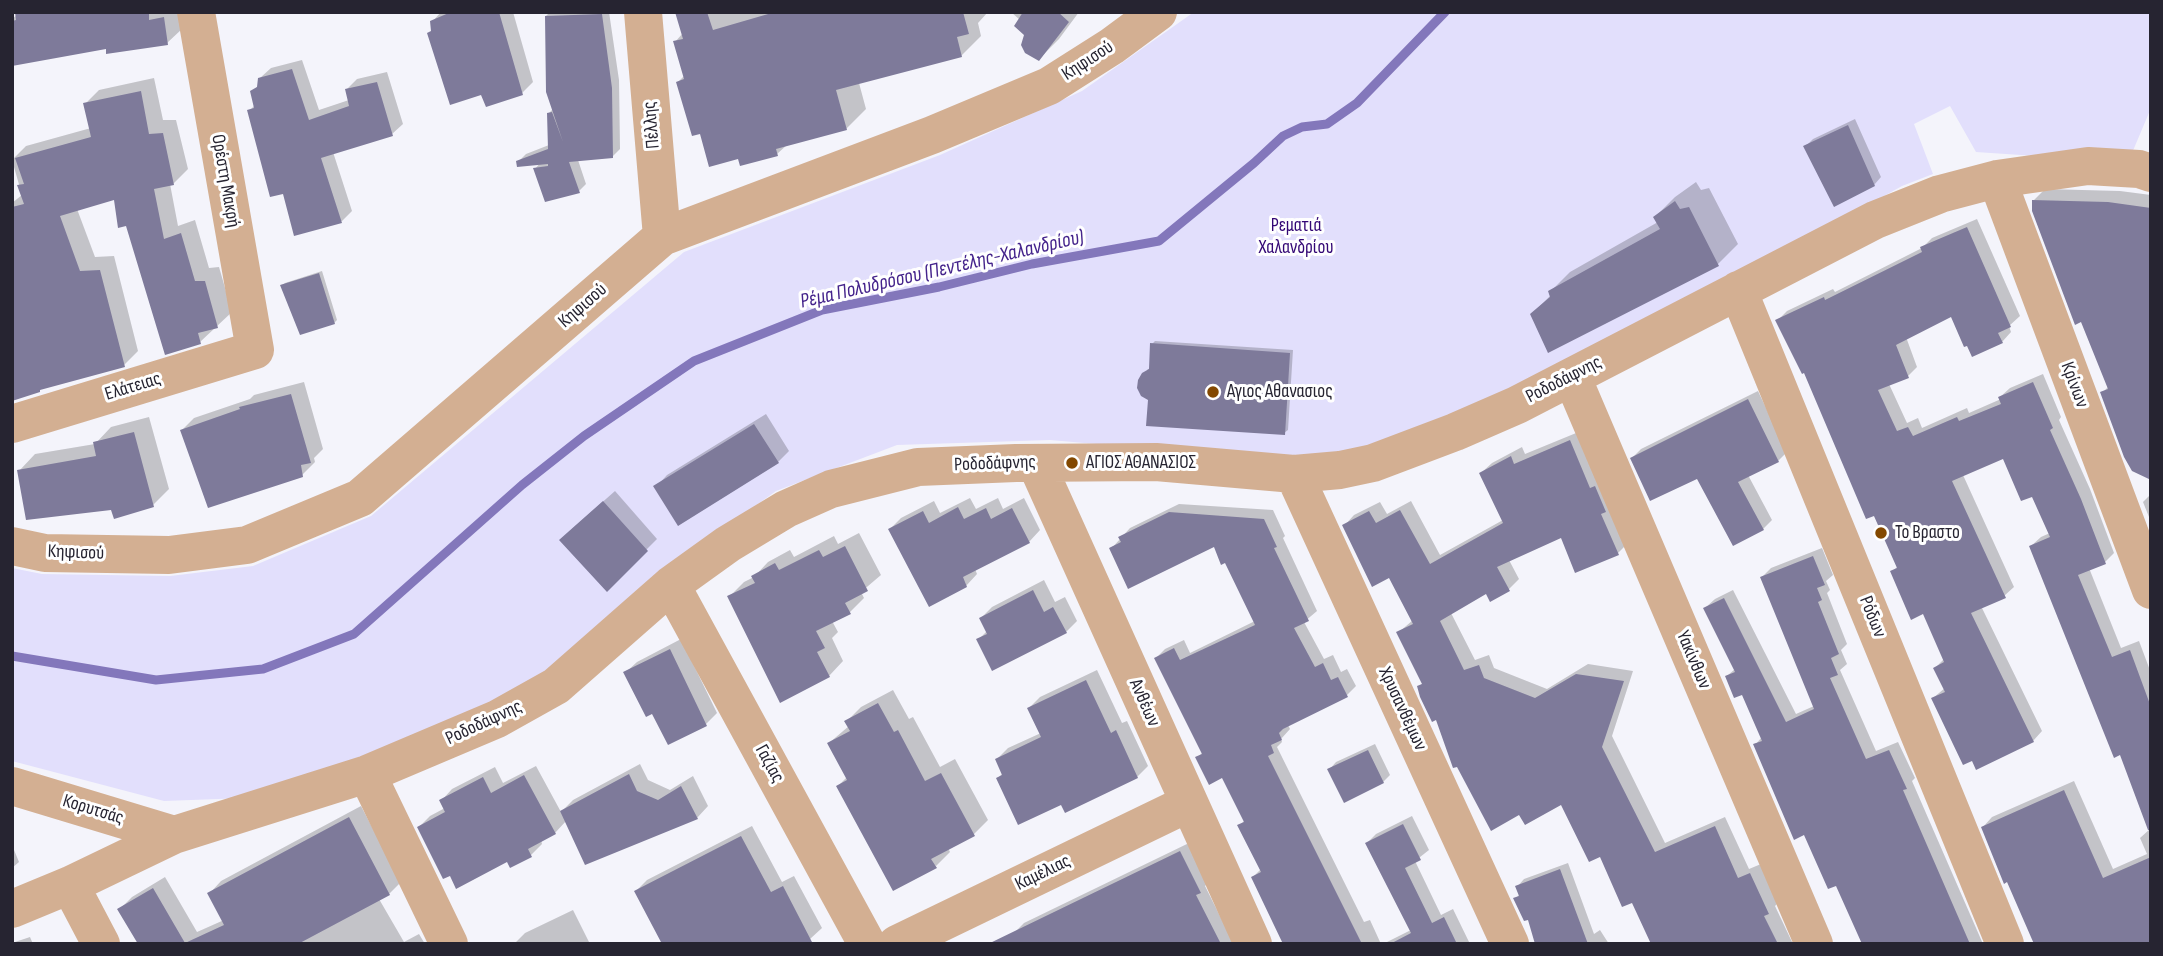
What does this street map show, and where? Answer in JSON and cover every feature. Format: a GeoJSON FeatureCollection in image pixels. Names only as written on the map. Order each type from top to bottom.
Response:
{"type":"FeatureCollection","features":[{"type":"Feature","properties":{"kind":"street","name":"Ορέστη Μακρή"},"geometry":{"type":"LineString","coordinates":[[196,12],[255,350]]}},
{"type":"Feature","properties":{"kind":"street","name":"Πέλλης"},"geometry":{"type":"LineString","coordinates":[[643,12],[662,237]]}},
{"type":"Feature","properties":{"kind":"street","name":"Κηφισού"},"geometry":{"type":"LineString","coordinates":[[12,547],[45,553],[169,555],[247,545],[360,498],[662,237],[932,135],[1049,86],[1112,46],[1158,12]]}},
{"type":"Feature","properties":{"kind":"street","name":"Ροδοδάφνης"},"geometry":{"type":"LineString","coordinates":[[12,909],[71,885],[174,835],[367,774],[497,719],[556,685],[671,585],[728,544],[786,509],[831,489],[918,467],[1156,462],[1294,474],[1340,470],[1373,463],[1517,405],[1875,219],[1940,194],[1997,179],[2088,166],[2138,169],[2151,173]]}},
{"type":"Feature","properties":{"kind":"street","name":"Κρίνων"},"geometry":{"type":"LineString","coordinates":[[1997,179],[2151,590]]}},
{"type":"Feature","properties":{"kind":"street","name":"Ρόδων"},"geometry":{"type":"LineString","coordinates":[[1738,290],[2005,944]]}},
{"type":"Feature","properties":{"kind":"street","name":"Ελάτειας"},"geometry":{"type":"LineString","coordinates":[[12,424],[255,350]]}},
{"type":"Feature","properties":{"kind":"street","name":"Υακίνθων"},"geometry":{"type":"LineString","coordinates":[[1572,377],[1814,944]]}},
{"type":"Feature","properties":{"kind":"street","name":"Ανθέων"},"geometry":{"type":"LineString","coordinates":[[1036,463],[1253,944]]}},
{"type":"Feature","properties":{"kind":"street","name":"Χρυσανθέμων"},"geometry":{"type":"LineString","coordinates":[[1294,474],[1510,944]]}},
{"type":"Feature","properties":{"kind":"street","name":"Γαζίας"},"geometry":{"type":"LineString","coordinates":[[671,585],[867,944]]}},
{"type":"Feature","properties":{"kind":"street"},"geometry":{"type":"LineString","coordinates":[[367,774],[449,944]]}},
{"type":"Feature","properties":{"kind":"street","name":"Κορυτσάς"},"geometry":{"type":"LineString","coordinates":[[12,786],[174,835]]}},
{"type":"Feature","properties":{"kind":"street","name":"Καμέλιας"},"geometry":{"type":"LineString","coordinates":[[897,944],[1189,803]]}},
{"type":"Feature","properties":{"kind":"street"},"geometry":{"type":"LineString","coordinates":[[71,885],[101,944]]}},
{"type":"Feature","properties":{"kind":"green space","name":"Ρεματιά Χαλανδρίου"},"geometry":{"type":"Polygon","coordinates":[[[1194,12],[2151,12],[2151,108],[2132,153],[2036,156],[1976,152],[1950,106],[1914,124],[1933,174],[1902,186],[1744,274],[1393,448],[1303,462],[1050,440],[897,445],[776,491],[661,574],[509,707],[300,796],[164,801],[12,761],[12,568],[42,574],[170,576],[253,566],[371,516],[684,252],[940,155],[1082,91],[1194,12]]]}},
{"type":"Feature","properties":{"kind":"building"},"geometry":{"type":"Polygon","coordinates":[[[15,12],[149,12],[149,20],[164,17],[168,45],[106,54],[106,49],[12,66],[12,21],[16,20],[15,12]]]}},
{"type":"Feature","properties":{"kind":"building"},"geometry":{"type":"Polygon","coordinates":[[[451,12],[499,12],[523,95],[486,107],[481,95],[450,105],[427,33],[431,31],[430,21],[451,12]]]}},
{"type":"Feature","properties":{"kind":"building"},"geometry":{"type":"Polygon","coordinates":[[[675,12],[707,12],[713,30],[775,12],[963,12],[969,34],[957,37],[962,57],[836,90],[847,130],[776,149],[778,156],[740,166],[738,159],[709,167],[700,134],[692,136],[676,82],[684,79],[673,41],[683,39],[675,12]]]}},
{"type":"Feature","properties":{"kind":"building"},"geometry":{"type":"Polygon","coordinates":[[[1023,12],[1058,12],[1069,22],[1039,61],[1025,53],[1021,45],[1024,35],[1014,26],[1023,12]]]}},
{"type":"Feature","properties":{"kind":"building"},"geometry":{"type":"Polygon","coordinates":[[[602,14],[612,88],[613,158],[569,162],[580,193],[545,202],[533,168],[548,164],[517,167],[516,161],[548,149],[547,113],[552,112],[563,142],[546,92],[545,16],[602,14]]]}},
{"type":"Feature","properties":{"kind":"building"},"geometry":{"type":"Polygon","coordinates":[[[292,69],[309,120],[349,106],[345,89],[377,82],[393,136],[321,158],[342,223],[294,236],[283,194],[270,197],[247,110],[254,108],[250,91],[257,87],[258,78],[292,69]]]}},
{"type":"Feature","properties":{"kind":"building"},"geometry":{"type":"Polygon","coordinates":[[[141,91],[149,134],[163,133],[174,185],[154,189],[164,239],[181,233],[195,281],[205,281],[218,328],[198,333],[201,344],[165,355],[126,226],[118,228],[114,200],[60,216],[80,271],[100,270],[125,367],[40,390],[12,401],[12,207],[24,204],[17,185],[24,184],[15,158],[91,137],[83,103],[141,91]]]}},
{"type":"Feature","properties":{"kind":"building"},"geometry":{"type":"Polygon","coordinates":[[[1848,125],[1875,186],[1834,207],[1803,146],[1848,125]]]}},
{"type":"Feature","properties":{"kind":"building"},"geometry":{"type":"Polygon","coordinates":[[[2032,200],[2108,202],[2151,208],[2151,480],[2132,471],[2124,457],[2100,392],[2108,389],[2081,322],[2075,325],[2032,211],[2032,200]]]}},
{"type":"Feature","properties":{"kind":"building"},"geometry":{"type":"Polygon","coordinates":[[[1675,201],[1680,209],[1689,207],[1719,266],[1548,353],[1530,314],[1550,297],[1548,291],[1660,229],[1653,217],[1675,201]]]}},
{"type":"Feature","properties":{"kind":"building"},"geometry":{"type":"Polygon","coordinates":[[[1967,227],[2011,327],[1998,333],[2003,343],[1972,357],[1967,346],[1964,347],[1951,317],[1896,345],[1909,378],[1878,390],[1897,431],[1908,427],[1913,436],[1957,417],[1959,421],[2001,404],[1998,397],[2033,382],[2106,564],[2078,575],[2112,657],[2130,650],[2151,707],[2151,830],[2148,830],[2120,755],[2114,758],[2029,546],[2050,537],[2032,497],[2021,501],[2003,459],[1952,481],[2006,598],[1971,613],[2034,742],[1976,770],[1972,761],[1963,765],[1931,698],[1945,692],[1933,668],[1944,662],[1923,614],[1911,620],[1890,571],[1897,568],[1874,516],[1866,519],[1804,373],[1802,374],[1775,320],[1824,297],[1825,300],[1922,252],[1920,247],[1967,227]]]}},
{"type":"Feature","properties":{"kind":"building"},"geometry":{"type":"Polygon","coordinates":[[[319,273],[335,324],[300,335],[280,285],[319,273]]]}},
{"type":"Feature","properties":{"kind":"building","name":"Αγιος Αθανασιος"},"geometry":{"type":"Polygon","coordinates":[[[1150,343],[1290,353],[1285,435],[1146,426],[1148,400],[1141,396],[1137,388],[1142,373],[1149,369],[1150,343]]]}},
{"type":"Feature","properties":{"kind":"building"},"geometry":{"type":"Polygon","coordinates":[[[291,394],[311,463],[301,465],[303,477],[208,508],[180,430],[240,409],[239,407],[291,394]]]}},
{"type":"Feature","properties":{"kind":"building"},"geometry":{"type":"Polygon","coordinates":[[[1748,399],[1779,462],[1738,482],[1764,530],[1733,546],[1697,479],[1650,501],[1630,458],[1748,399]]]}},
{"type":"Feature","properties":{"kind":"building"},"geometry":{"type":"Polygon","coordinates":[[[754,424],[779,463],[678,526],[653,486],[754,424]]]}},
{"type":"Feature","properties":{"kind":"building"},"geometry":{"type":"Polygon","coordinates":[[[134,432],[154,507],[114,519],[111,510],[26,520],[17,470],[96,456],[93,442],[134,432]]]}},
{"type":"Feature","properties":{"kind":"building"},"geometry":{"type":"Polygon","coordinates":[[[1570,440],[1590,488],[1595,486],[1606,512],[1601,514],[1619,555],[1575,573],[1561,538],[1497,567],[1510,591],[1490,602],[1486,594],[1440,621],[1464,670],[1479,665],[1484,678],[1535,698],[1576,674],[1624,681],[1602,747],[1655,852],[1715,826],[1738,878],[1750,873],[1769,914],[1764,916],[1778,944],[1651,944],[1632,903],[1622,907],[1600,857],[1589,862],[1561,805],[1525,825],[1519,815],[1491,831],[1457,767],[1453,768],[1436,720],[1432,722],[1420,697],[1417,686],[1422,684],[1396,632],[1413,624],[1389,578],[1372,587],[1342,525],[1369,511],[1376,523],[1400,510],[1430,564],[1503,523],[1479,473],[1511,456],[1514,464],[1570,440]]]}},
{"type":"Feature","properties":{"kind":"building"},"geometry":{"type":"Polygon","coordinates":[[[603,501],[648,551],[607,592],[559,540],[603,501]]]}},
{"type":"Feature","properties":{"kind":"building"},"geometry":{"type":"Polygon","coordinates":[[[958,507],[964,519],[986,508],[991,519],[1012,508],[1030,543],[963,577],[967,587],[929,607],[888,529],[923,511],[929,523],[958,507]]]}},
{"type":"Feature","properties":{"kind":"building"},"geometry":{"type":"Polygon","coordinates":[[[1169,512],[1264,519],[1277,547],[1274,548],[1309,621],[1294,628],[1315,667],[1323,663],[1331,680],[1338,677],[1348,697],[1283,729],[1279,733],[1282,740],[1271,745],[1274,753],[1268,756],[1362,944],[1283,944],[1251,877],[1261,872],[1237,825],[1244,822],[1222,778],[1209,785],[1195,757],[1202,754],[1154,658],[1174,648],[1180,660],[1255,625],[1225,563],[1221,565],[1214,547],[1128,589],[1109,548],[1121,542],[1118,537],[1169,512]]]}},
{"type":"Feature","properties":{"kind":"building"},"geometry":{"type":"Polygon","coordinates":[[[845,546],[868,591],[845,603],[851,614],[816,631],[825,648],[817,652],[830,677],[780,703],[727,596],[755,583],[751,576],[775,563],[779,570],[819,550],[823,557],[845,546]]]}},
{"type":"Feature","properties":{"kind":"building"},"geometry":{"type":"Polygon","coordinates":[[[1813,556],[1825,585],[1817,588],[1822,600],[1818,602],[1839,654],[1831,658],[1838,675],[1830,678],[1866,759],[1889,750],[1907,789],[1903,790],[1970,944],[1862,944],[1836,886],[1828,889],[1804,835],[1794,840],[1753,744],[1762,741],[1742,695],[1734,698],[1725,676],[1735,672],[1703,608],[1724,598],[1786,722],[1814,709],[1760,577],[1813,556]]]}},
{"type":"Feature","properties":{"kind":"building"},"geometry":{"type":"Polygon","coordinates":[[[1033,590],[1044,612],[1053,607],[1067,633],[992,671],[976,639],[987,634],[979,618],[1033,590]]]}},
{"type":"Feature","properties":{"kind":"building"},"geometry":{"type":"Polygon","coordinates":[[[670,649],[707,726],[668,745],[652,714],[646,717],[623,672],[670,649]]]}},
{"type":"Feature","properties":{"kind":"building"},"geometry":{"type":"Polygon","coordinates":[[[1086,680],[1111,733],[1116,730],[1138,778],[1065,813],[1061,805],[1018,825],[996,778],[1002,775],[995,759],[1041,737],[1027,708],[1086,680]]]}},
{"type":"Feature","properties":{"kind":"building"},"geometry":{"type":"Polygon","coordinates":[[[878,703],[894,732],[898,730],[925,781],[941,773],[975,836],[931,859],[937,868],[893,891],[836,786],[847,780],[827,743],[850,731],[844,721],[878,703]]]}},
{"type":"Feature","properties":{"kind":"building"},"geometry":{"type":"Polygon","coordinates":[[[1368,750],[1384,783],[1344,803],[1327,769],[1368,750]]]}},
{"type":"Feature","properties":{"kind":"building"},"geometry":{"type":"Polygon","coordinates":[[[629,774],[637,791],[658,800],[681,786],[698,819],[585,865],[560,811],[629,774]]]}},
{"type":"Feature","properties":{"kind":"building"},"geometry":{"type":"Polygon","coordinates":[[[524,775],[556,834],[528,849],[532,857],[510,868],[507,862],[456,889],[450,876],[443,879],[417,827],[445,812],[439,800],[483,777],[491,793],[524,775]]]}},
{"type":"Feature","properties":{"kind":"building"},"geometry":{"type":"Polygon","coordinates":[[[2064,790],[2103,878],[2151,857],[2151,944],[2034,944],[2007,882],[2004,884],[1981,827],[2064,790]]]}},
{"type":"Feature","properties":{"kind":"building"},"geometry":{"type":"Polygon","coordinates":[[[349,817],[390,895],[298,944],[138,944],[117,909],[153,888],[185,943],[224,925],[207,893],[349,817]]]}},
{"type":"Feature","properties":{"kind":"building"},"geometry":{"type":"Polygon","coordinates":[[[1403,824],[1421,860],[1405,868],[1432,923],[1444,917],[1457,944],[1390,944],[1411,933],[1365,843],[1403,824]]]}},
{"type":"Feature","properties":{"kind":"building"},"geometry":{"type":"Polygon","coordinates":[[[741,836],[771,892],[783,886],[813,944],[662,944],[634,891],[741,836]]]}},
{"type":"Feature","properties":{"kind":"building"},"geometry":{"type":"Polygon","coordinates":[[[1180,851],[1201,893],[1196,895],[1221,944],[988,944],[1180,851]]]}},
{"type":"Feature","properties":{"kind":"building"},"geometry":{"type":"Polygon","coordinates":[[[1560,869],[1588,944],[1535,944],[1528,920],[1524,921],[1513,898],[1519,896],[1515,886],[1560,869]]]}},
{"type":"Feature","properties":{"kind":"waterway","name":"Ρέμα Πολυδρόσου (Πεντέλης-Χαλανδρίου)"},"geometry":{"type":"LineString","coordinates":[[12,656],[156,680],[263,669],[354,634],[522,485],[584,436],[694,361],[822,310],[939,287],[1032,264],[1159,241],[1283,136],[1302,127],[1327,124],[1357,103],[1445,12]]}},
{"type":"Feature","properties":{"kind":"place","name":"Αγιος Αθανασιος"},"geometry":{"type":"Point","coordinates":[1213,392]}},
{"type":"Feature","properties":{"kind":"place","name":"ΑΓΙΟΣ ΑΘΑΝΑΣΙΟΣ"},"geometry":{"type":"Point","coordinates":[1072,463]}},
{"type":"Feature","properties":{"kind":"place","name":"Το Βραστο"},"geometry":{"type":"Point","coordinates":[1881,533]}}]}
